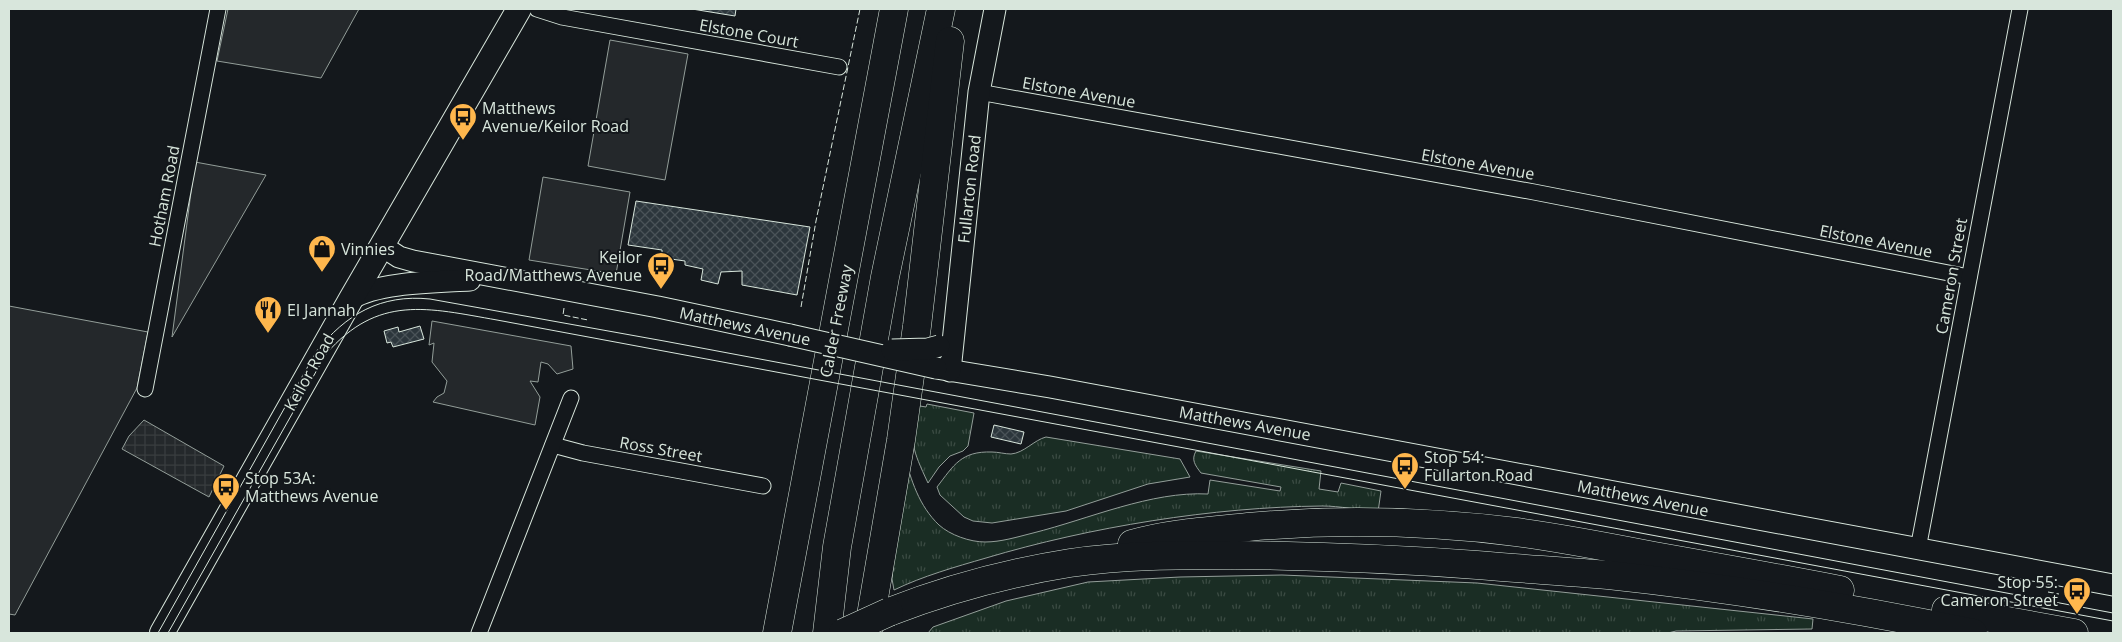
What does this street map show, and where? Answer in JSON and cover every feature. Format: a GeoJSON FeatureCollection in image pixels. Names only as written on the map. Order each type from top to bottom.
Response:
{"type":"FeatureCollection","features":[{"type":"Feature","properties":{"kind":"highway","name":"Calder Freeway"},"geometry":{"type":"LineString","coordinates":[[777,633],[894,9]]}},
{"type":"Feature","properties":{"kind":"highway"},"geometry":{"type":"LineString","coordinates":[[827,633],[837,547],[885,277],[941,9]]}},
{"type":"Feature","properties":{"kind":"highway"},"geometry":{"type":"LineString","coordinates":[[868,633],[894,489],[917,326],[950,49],[948,9]]}},
{"type":"Feature","properties":{"kind":"highway"},"geometry":{"type":"LineString","coordinates":[[1071,563],[1147,540],[1200,532],[1273,525],[1358,522],[1464,526],[1573,540],[2074,633]]}},
{"type":"Feature","properties":{"kind":"highway"},"geometry":{"type":"LineString","coordinates":[[843,633],[926,598],[993,578],[1071,563],[1118,558],[1188,556],[1305,556],[1412,560],[1534,568],[1727,590],[1973,633]]}},
{"type":"Feature","properties":{"kind":"main road","name":"Keilor Road"},"geometry":{"type":"LineString","coordinates":[[162,633],[351,299],[519,9]]}},
{"type":"Feature","properties":{"kind":"main road","name":"Fullarton Road"},"geometry":{"type":"LineString","coordinates":[[943,370],[955,331],[979,92],[995,9]]}},
{"type":"Feature","properties":{"kind":"main road","name":"Matthews Avenue"},"geometry":{"type":"LineString","coordinates":[[382,246],[409,260],[658,307],[864,351],[943,370],[1050,387],[2113,585]]}},
{"type":"Feature","properties":{"kind":"main road"},"geometry":{"type":"LineString","coordinates":[[351,299],[364,292],[391,287],[503,278]]}},
{"type":"Feature","properties":{"kind":"main road"},"geometry":{"type":"LineString","coordinates":[[864,351],[923,349],[940,346],[948,341],[955,331]]}},
{"type":"Feature","properties":{"kind":"street","name":"Hotham Road"},"geometry":{"type":"LineString","coordinates":[[145,389],[218,9]]}},
{"type":"Feature","properties":{"kind":"street","name":"Elstone Court"},"geometry":{"type":"LineString","coordinates":[[537,9],[562,17],[838,67]]}},
{"type":"Feature","properties":{"kind":"street","name":"Cameron Street"},"geometry":{"type":"LineString","coordinates":[[1918,549],[1969,277],[2016,9]]}},
{"type":"Feature","properties":{"kind":"street","name":"Elstone Avenue"},"geometry":{"type":"LineString","coordinates":[[979,92],[1534,192],[1969,277]]}},
{"type":"Feature","properties":{"kind":"street"},"geometry":{"type":"LineString","coordinates":[[479,633],[571,398]]}},
{"type":"Feature","properties":{"kind":"street","name":"Ross Street"},"geometry":{"type":"LineString","coordinates":[[554,445],[583,453],[763,486]]}},
{"type":"Feature","properties":{"kind":"green space"},"geometry":{"type":"Polygon","coordinates":[[[927,404],[974,413],[968,446],[963,451],[950,456],[939,467],[928,483],[918,462],[912,437],[914,405],[926,407],[927,404]]]}},
{"type":"Feature","properties":{"kind":"green space"},"geometry":{"type":"Polygon","coordinates":[[[1046,437],[1180,459],[1190,477],[1148,484],[1066,511],[992,523],[973,521],[964,517],[940,495],[937,487],[954,466],[965,457],[981,452],[1016,453],[1046,437]]]}},
{"type":"Feature","properties":{"kind":"green space"},"geometry":{"type":"Polygon","coordinates":[[[1196,451],[1321,471],[1319,489],[1338,492],[1341,483],[1381,491],[1378,512],[1329,506],[1281,507],[1238,510],[1152,521],[1109,528],[1026,547],[939,572],[894,590],[892,579],[904,454],[917,492],[932,518],[949,532],[979,542],[1015,538],[1142,501],[1186,494],[1208,494],[1210,480],[1280,491],[1281,487],[1201,473],[1194,462],[1196,451]]]}},
{"type":"Feature","properties":{"kind":"green space"},"geometry":{"type":"Polygon","coordinates":[[[1282,575],[1477,583],[1813,619],[1812,629],[1676,631],[1668,633],[928,633],[933,627],[1006,601],[1088,582],[1180,577],[1282,575]]]}},
{"type":"Feature","properties":{"kind":"shaded area"},"geometry":{"type":"Polygon","coordinates":[[[228,9],[359,9],[321,78],[217,61],[228,9]]]}},
{"type":"Feature","properties":{"kind":"shaded area"},"geometry":{"type":"Polygon","coordinates":[[[610,40],[688,54],[665,180],[588,166],[610,40]]]}},
{"type":"Feature","properties":{"kind":"shaded area"},"geometry":{"type":"Polygon","coordinates":[[[195,162],[266,175],[172,337],[195,162]]]}},
{"type":"Feature","properties":{"kind":"shaded area"},"geometry":{"type":"Polygon","coordinates":[[[543,177],[630,192],[616,274],[529,260],[543,177]]]}},
{"type":"Feature","properties":{"kind":"shaded area"},"geometry":{"type":"Polygon","coordinates":[[[9,306],[148,332],[137,388],[15,615],[9,614],[9,306]]]}},
{"type":"Feature","properties":{"kind":"shaded area"},"geometry":{"type":"Polygon","coordinates":[[[432,321],[571,346],[573,369],[557,374],[548,364],[541,362],[538,382],[530,381],[540,397],[535,425],[433,402],[444,393],[447,381],[432,362],[434,343],[429,345],[432,321]]]}},
{"type":"Feature","properties":{"kind":"shaded area"},"geometry":{"type":"Polygon","coordinates":[[[144,420],[224,466],[209,497],[122,449],[129,436],[144,420]]]}},
{"type":"Feature","properties":{"kind":"building"},"geometry":{"type":"Polygon","coordinates":[[[692,9],[736,9],[735,16],[692,9]]]}},
{"type":"Feature","properties":{"kind":"building"},"geometry":{"type":"Polygon","coordinates":[[[636,201],[810,227],[797,295],[742,285],[742,271],[721,272],[718,284],[701,280],[703,269],[685,265],[685,261],[664,258],[662,250],[628,245],[636,201]]]}},
{"type":"Feature","properties":{"kind":"building"},"geometry":{"type":"Polygon","coordinates":[[[420,326],[424,339],[393,347],[391,342],[387,343],[384,331],[398,327],[399,332],[420,326]]]}},
{"type":"Feature","properties":{"kind":"building"},"geometry":{"type":"Polygon","coordinates":[[[994,425],[1024,432],[1021,444],[991,437],[994,425]]]}},
{"type":"Feature","properties":{"kind":"tram line"},"geometry":{"type":"LineString","coordinates":[[158,633],[316,352],[340,327],[366,309],[396,300],[412,298],[430,299],[664,341],[2113,613]]}},
{"type":"Feature","properties":{"kind":"tram line"},"geometry":{"type":"LineString","coordinates":[[168,633],[326,354],[345,335],[365,322],[385,314],[405,310],[448,312],[497,320],[2113,621]]}},
{"type":"Feature","properties":{"kind":"fence"},"geometry":{"type":"LineString","coordinates":[[801,307],[816,221],[860,9]]}},
{"type":"Feature","properties":{"kind":"fence"},"geometry":{"type":"LineString","coordinates":[[564,308],[563,315],[588,320]]}},
{"type":"Feature","properties":{"kind":"fence"},"geometry":{"type":"LineString","coordinates":[[2048,592],[2059,594]]}},
{"type":"Feature","properties":{"kind":"place","name":"Matthews Avenue/Keilor Road"},"geometry":{"type":"Point","coordinates":[463,141]}},
{"type":"Feature","properties":{"kind":"place","name":"Vinnies"},"geometry":{"type":"Point","coordinates":[322,273]}},
{"type":"Feature","properties":{"kind":"place","name":"Keilor Road/Matthews Avenue"},"geometry":{"type":"Point","coordinates":[661,290]}},
{"type":"Feature","properties":{"kind":"place","name":"El Jannah"},"geometry":{"type":"Point","coordinates":[268,334]}},
{"type":"Feature","properties":{"kind":"place","name":"Stop 54: Fullarton Road"},"geometry":{"type":"Point","coordinates":[1405,490]}},
{"type":"Feature","properties":{"kind":"place","name":"Stop 53A: Matthews Avenue"},"geometry":{"type":"Point","coordinates":[226,511]}},
{"type":"Feature","properties":{"kind":"place","name":"Stop 55: Cameron Street"},"geometry":{"type":"Point","coordinates":[2077,615]}}]}
